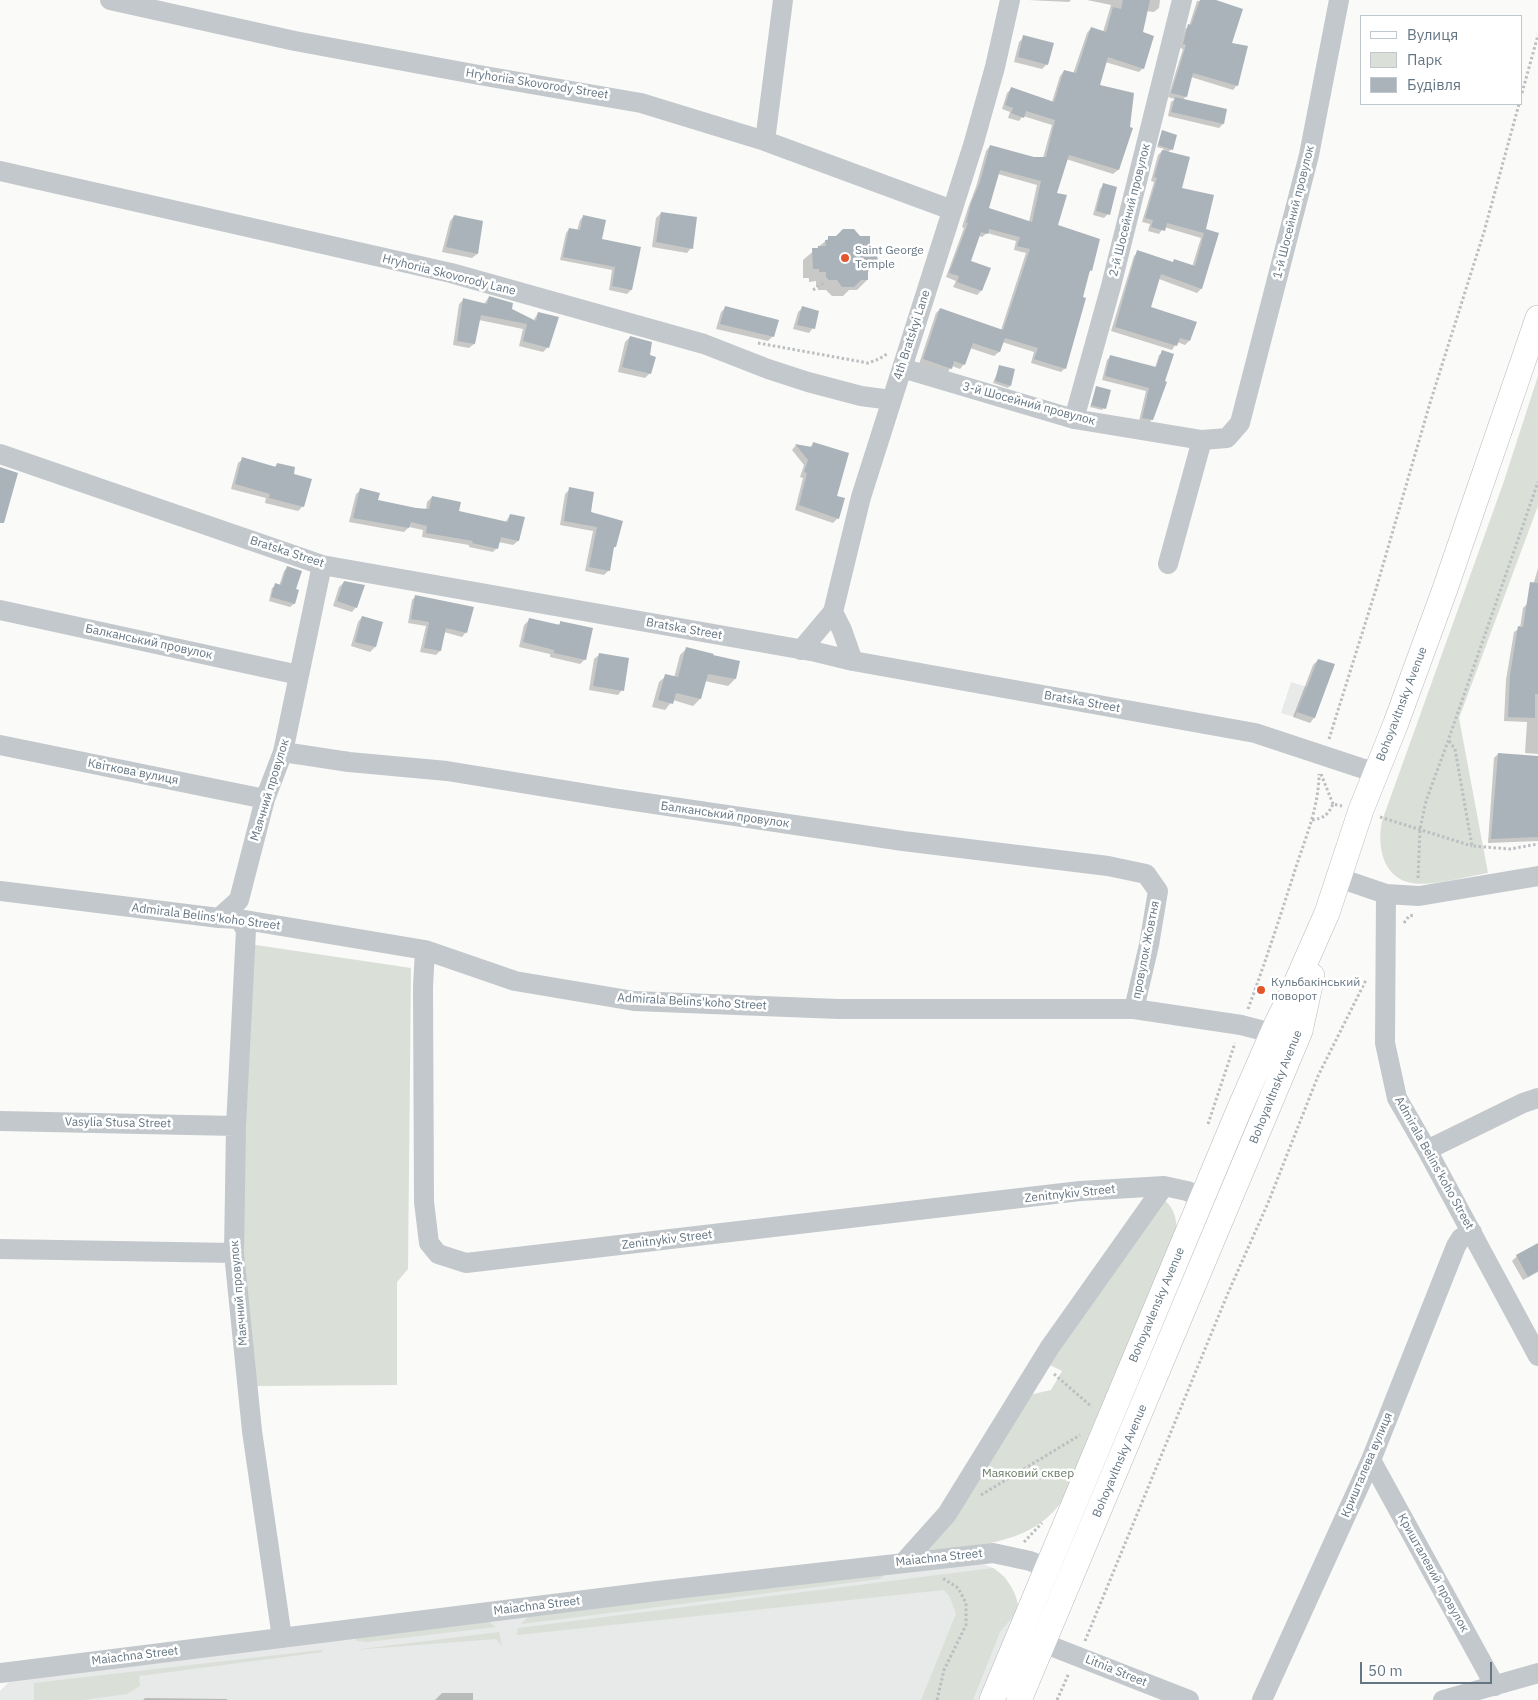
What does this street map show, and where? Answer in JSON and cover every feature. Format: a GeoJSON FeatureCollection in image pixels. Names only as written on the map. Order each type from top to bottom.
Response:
{"type":"FeatureCollection","features":[{"type":"Feature","properties":{"kind":"main road","name":"Bohoyavltnsky Avenue"},"geometry":{"type":"LineString","coordinates":[[1019,1700],[1300,1031],[1327,912],[1361,810],[1449,580],[1538,318]]}},
{"type":"Feature","properties":{"kind":"main road","name":"Bohoyavlensky Avenue"},"geometry":{"type":"LineString","coordinates":[[992,1700],[1272,1033],[1327,912]]}},
{"type":"Feature","properties":{"kind":"street","name":"Hryhoriia Skovorody Street"},"geometry":{"type":"LineString","coordinates":[[110,0],[304,42],[642,103],[765,141],[952,210]]}},
{"type":"Feature","properties":{"kind":"street"},"geometry":{"type":"LineString","coordinates":[[765,141],[783,0]]}},
{"type":"Feature","properties":{"kind":"street","name":"4th Bratskyi Lane"},"geometry":{"type":"LineString","coordinates":[[801,650],[814,632],[833,612],[861,497],[974,142],[995,67],[1010,0]]}},
{"type":"Feature","properties":{"kind":"street","name":"2-й Шосейний провулок"},"geometry":{"type":"LineString","coordinates":[[1074,419],[1111,286],[1182,0]]}},
{"type":"Feature","properties":{"kind":"street","name":"1-й Шосейний провулок"},"geometry":{"type":"LineString","coordinates":[[1240,423],[1309,155],[1339,0]]}},
{"type":"Feature","properties":{"kind":"street","name":"Hryhoriia Skovorody Lane"},"geometry":{"type":"LineString","coordinates":[[0,172],[451,273],[704,344],[768,369],[808,382],[861,396],[891,400]]}},
{"type":"Feature","properties":{"kind":"street","name":"3-й Шосейний провулок"},"geometry":{"type":"LineString","coordinates":[[902,368],[1074,419],[1202,440],[1227,438],[1240,423]]}},
{"type":"Feature","properties":{"kind":"street"},"geometry":{"type":"LineString","coordinates":[[1168,564],[1202,440]]}},
{"type":"Feature","properties":{"kind":"street","name":"Bratska Street"},"geometry":{"type":"LineString","coordinates":[[0,454],[322,565],[1255,733],[1324,757],[1376,772]]}},
{"type":"Feature","properties":{"kind":"street","name":"Маячний провулок"},"geometry":{"type":"LineString","coordinates":[[282,1638],[252,1431],[234,1253],[236,1126],[246,930],[229,919],[239,900],[265,799],[283,752],[322,565]]}},
{"type":"Feature","properties":{"kind":"street","name":"Балканський провулок"},"geometry":{"type":"LineString","coordinates":[[0,610],[299,675]]}},
{"type":"Feature","properties":{"kind":"street"},"geometry":{"type":"LineString","coordinates":[[833,612],[842,630],[853,661]]}},
{"type":"Feature","properties":{"kind":"street","name":"Квіткова вулиця"},"geometry":{"type":"LineString","coordinates":[[0,745],[265,799]]}},
{"type":"Feature","properties":{"kind":"street","name":"Балканський провулок"},"geometry":{"type":"LineString","coordinates":[[283,752],[349,762],[447,771],[612,798],[903,841],[1108,866],[1146,874],[1158,890]]}},
{"type":"Feature","properties":{"kind":"street"},"geometry":{"type":"LineString","coordinates":[[1339,878],[1386,894],[1419,896],[1538,876]]}},
{"type":"Feature","properties":{"kind":"street","name":"Admirala Belins'koho Street"},"geometry":{"type":"LineString","coordinates":[[0,890],[229,919],[425,950],[515,981],[634,1001],[840,1008],[1134,1009],[1241,1025],[1272,1033]]}},
{"type":"Feature","properties":{"kind":"street","name":"провулок Жовтня"},"geometry":{"type":"LineString","coordinates":[[1134,1009],[1149,945],[1158,890]]}},
{"type":"Feature","properties":{"kind":"street","name":"Admirala Belins'koho Street"},"geometry":{"type":"LineString","coordinates":[[1386,894],[1385,1043],[1396,1098],[1427,1150],[1538,1356]]}},
{"type":"Feature","properties":{"kind":"street","name":"Zenitnykiv Street"},"geometry":{"type":"LineString","coordinates":[[425,950],[423,987],[424,1192],[429,1243],[438,1254],[466,1263],[1080,1191],[1164,1186],[1187,1191],[1203,1198]]}},
{"type":"Feature","properties":{"kind":"street"},"geometry":{"type":"LineString","coordinates":[[1427,1150],[1523,1103],[1538,1098]]}},
{"type":"Feature","properties":{"kind":"street","name":"Vasylia Stusa Street"},"geometry":{"type":"LineString","coordinates":[[0,1121],[236,1126]]}},
{"type":"Feature","properties":{"kind":"street"},"geometry":{"type":"LineString","coordinates":[[904,1562],[947,1514],[1056,1339],[1164,1186]]}},
{"type":"Feature","properties":{"kind":"street","name":"Кришталева вулиця"},"geometry":{"type":"LineString","coordinates":[[1262,1700],[1371,1460],[1456,1246],[1462,1238],[1472,1232]]}},
{"type":"Feature","properties":{"kind":"street"},"geometry":{"type":"LineString","coordinates":[[0,1249],[234,1253]]}},
{"type":"Feature","properties":{"kind":"street","name":"Кришталевий провулок"},"geometry":{"type":"LineString","coordinates":[[1371,1460],[1496,1686]]}},
{"type":"Feature","properties":{"kind":"street","name":"Maiachna Street"},"geometry":{"type":"LineString","coordinates":[[0,1673],[904,1562],[992,1553],[1030,1561],[1071,1578]]}},
{"type":"Feature","properties":{"kind":"street","name":"Litnia Street"},"geometry":{"type":"LineString","coordinates":[[1044,1643],[1189,1700]]}},
{"type":"Feature","properties":{"kind":"street"},"geometry":{"type":"LineString","coordinates":[[1442,1700],[1538,1673]]}},
{"type":"Feature","properties":{"kind":"path"},"geometry":{"type":"LineString","coordinates":[[1523,89],[1538,35]]}},
{"type":"Feature","properties":{"kind":"path"},"geometry":{"type":"LineString","coordinates":[[1324,757],[1379,580],[1430,403],[1484,232],[1519,105]]}},
{"type":"Feature","properties":{"kind":"path"},"geometry":{"type":"LineString","coordinates":[[813,290],[825,282]]}},
{"type":"Feature","properties":{"kind":"path"},"geometry":{"type":"LineString","coordinates":[[794,350],[868,363],[879,359],[912,336]]}},
{"type":"Feature","properties":{"kind":"path"},"geometry":{"type":"LineString","coordinates":[[1057,1700],[1076,1655],[1082,1650],[1228,1293],[1268,1203],[1318,1076],[1373,965],[1409,916],[1420,914],[1417,864],[1420,829],[1426,801],[1538,482]]}},
{"type":"Feature","properties":{"kind":"path"},"geometry":{"type":"LineString","coordinates":[[1448,740],[1455,749],[1472,846]]}},
{"type":"Feature","properties":{"kind":"path"},"geometry":{"type":"LineString","coordinates":[[1207,1127],[1241,1025],[1264,964],[1311,820],[1319,792],[1319,769],[1333,804],[1323,818],[1311,820]]}},
{"type":"Feature","properties":{"kind":"path"},"geometry":{"type":"LineString","coordinates":[[1333,804],[1361,810],[1472,846],[1510,849],[1538,844]]}},
{"type":"Feature","properties":{"kind":"path"},"geometry":{"type":"LineString","coordinates":[[1039,1367],[1056,1375],[1093,1408]]}},
{"type":"Feature","properties":{"kind":"path"},"geometry":{"type":"LineString","coordinates":[[1090,1414],[1095,1402]]}},
{"type":"Feature","properties":{"kind":"path"},"geometry":{"type":"LineString","coordinates":[[954,1503],[961,1506],[988,1492],[1079,1435],[1083,1428]]}},
{"type":"Feature","properties":{"kind":"path"},"geometry":{"type":"LineString","coordinates":[[936,1574],[958,1588],[966,1603],[966,1625],[944,1670],[937,1700]]}},
{"type":"Feature","properties":{"kind":"shaded area"},"geometry":{"type":"Polygon","coordinates":[[[1291,682],[1307,687],[1295,717],[1281,713],[1291,682]]]}},
{"type":"Feature","properties":{"kind":"shaded area"},"geometry":{"type":"Polygon","coordinates":[[[981,1563],[993,1568],[1005,1577],[1017,1600],[1018,1606],[982,1700],[0,1700],[0,1691],[12,1679],[981,1563]]]}},
{"type":"Feature","properties":{"kind":"green space"},"geometry":{"type":"Polygon","coordinates":[[[1538,376],[1538,506],[1459,718],[1488,873],[1429,884],[1412,883],[1394,875],[1388,868],[1381,850],[1382,821],[1503,484],[1538,376]]]}},
{"type":"Feature","properties":{"kind":"green space"},"geometry":{"type":"Polygon","coordinates":[[[249,944],[411,968],[408,1269],[397,1282],[397,1385],[257,1386],[241,1252],[249,944]]]}},
{"type":"Feature","properties":{"kind":"green space","name":"Маяковий сквер"},"geometry":{"type":"Polygon","coordinates":[[[1163,1199],[1174,1213],[1177,1230],[1069,1488],[1060,1503],[1046,1519],[1031,1529],[1015,1536],[979,1545],[924,1551],[1029,1395],[1051,1390],[1062,1371],[1048,1364],[1163,1199]]]}},
{"type":"Feature","properties":{"kind":"green space"},"geometry":{"type":"Polygon","coordinates":[[[993,1568],[1011,1586],[1018,1604],[1018,1610],[1000,1632],[973,1700],[921,1700],[956,1614],[950,1597],[944,1590],[517,1635],[518,1628],[993,1568]]]}},
{"type":"Feature","properties":{"kind":"green space"},"geometry":{"type":"Polygon","coordinates":[[[887,1572],[880,1579],[521,1624],[529,1616],[887,1572]]]}},
{"type":"Feature","properties":{"kind":"green space"},"geometry":{"type":"Polygon","coordinates":[[[488,1621],[496,1627],[367,1642],[357,1641],[355,1637],[488,1621]]]}},
{"type":"Feature","properties":{"kind":"green space"},"geometry":{"type":"Polygon","coordinates":[[[499,1632],[502,1646],[496,1639],[353,1650],[499,1632]]]}},
{"type":"Feature","properties":{"kind":"green space"},"geometry":{"type":"Polygon","coordinates":[[[321,1650],[323,1652],[139,1676],[140,1686],[127,1694],[83,1700],[34,1700],[34,1683],[321,1650]]]}},
{"type":"Feature","properties":{"kind":"building"},"geometry":{"type":"Polygon","coordinates":[[[1123,0],[1150,0],[1143,32],[1154,36],[1144,69],[1108,57],[1100,85],[1134,93],[1130,127],[1133,128],[1119,170],[1069,155],[1057,193],[1067,195],[1058,225],[1100,239],[1092,271],[1090,270],[1083,297],[1086,298],[1066,369],[1034,359],[1038,348],[1005,338],[1000,352],[973,343],[965,365],[954,361],[952,369],[923,359],[940,308],[1003,330],[1030,249],[1017,246],[1020,237],[989,229],[988,234],[981,232],[971,261],[991,268],[982,291],[957,282],[959,276],[949,273],[968,223],[966,223],[971,203],[980,182],[990,145],[1034,157],[1046,157],[1055,120],[1026,111],[1024,118],[1011,113],[1013,108],[1005,105],[1011,87],[1054,102],[1064,70],[1076,73],[1091,27],[1106,32],[1113,7],[1121,9],[1123,0]],[[1000,170],[989,208],[1032,222],[1041,181],[1000,170]]]}},
{"type":"Feature","properties":{"kind":"building"},"geometry":{"type":"Polygon","coordinates":[[[1200,0],[1216,0],[1243,9],[1232,43],[1248,46],[1238,86],[1193,73],[1187,97],[1171,93],[1186,45],[1183,44],[1188,24],[1191,25],[1200,0]]]}},
{"type":"Feature","properties":{"kind":"building"},"geometry":{"type":"Polygon","coordinates":[[[1023,35],[1054,43],[1048,65],[1018,57],[1023,35]]]}},
{"type":"Feature","properties":{"kind":"building"},"geometry":{"type":"Polygon","coordinates":[[[1175,97],[1227,109],[1224,124],[1171,112],[1175,97]]]}},
{"type":"Feature","properties":{"kind":"building"},"geometry":{"type":"Polygon","coordinates":[[[1162,130],[1177,135],[1173,150],[1158,145],[1162,130]]]}},
{"type":"Feature","properties":{"kind":"building"},"geometry":{"type":"Polygon","coordinates":[[[1162,150],[1190,157],[1182,188],[1214,195],[1206,229],[1219,233],[1202,289],[1161,274],[1151,307],[1197,322],[1190,341],[1180,338],[1177,346],[1115,327],[1137,250],[1173,262],[1174,259],[1195,266],[1204,233],[1167,223],[1165,231],[1151,227],[1153,220],[1145,218],[1157,178],[1154,177],[1162,150]]]}},
{"type":"Feature","properties":{"kind":"building"},"geometry":{"type":"Polygon","coordinates":[[[1103,183],[1117,187],[1110,215],[1096,211],[1103,183]]]}},
{"type":"Feature","properties":{"kind":"building"},"geometry":{"type":"Polygon","coordinates":[[[661,212],[697,217],[693,249],[656,242],[661,212]]]}},
{"type":"Feature","properties":{"kind":"building"},"geometry":{"type":"Polygon","coordinates":[[[454,215],[483,221],[478,254],[446,247],[454,215]]]}},
{"type":"Feature","properties":{"kind":"building"},"geometry":{"type":"Polygon","coordinates":[[[583,215],[606,220],[602,239],[641,247],[632,290],[612,286],[615,267],[563,257],[569,228],[580,230],[583,215]]]}},
{"type":"Feature","properties":{"kind":"building","name":"Saint George Temple"},"geometry":{"type":"Polygon","coordinates":[[[843,229],[854,229],[860,236],[870,236],[870,246],[877,252],[878,264],[868,271],[868,280],[861,280],[854,287],[842,287],[837,280],[828,280],[826,272],[819,272],[819,269],[813,269],[812,248],[826,246],[825,240],[828,240],[828,236],[836,236],[843,229]]]}},
{"type":"Feature","properties":{"kind":"building"},"geometry":{"type":"Polygon","coordinates":[[[489,296],[513,303],[512,309],[536,321],[538,312],[559,317],[549,348],[523,341],[527,324],[481,315],[475,344],[457,341],[463,298],[487,304],[489,296]]]}},
{"type":"Feature","properties":{"kind":"building"},"geometry":{"type":"Polygon","coordinates":[[[725,306],[779,320],[774,337],[720,324],[725,306]]]}},
{"type":"Feature","properties":{"kind":"building"},"geometry":{"type":"Polygon","coordinates":[[[802,306],[819,311],[815,329],[797,325],[802,306]]]}},
{"type":"Feature","properties":{"kind":"building"},"geometry":{"type":"Polygon","coordinates":[[[630,336],[652,342],[650,355],[656,357],[651,374],[622,367],[630,336]]]}},
{"type":"Feature","properties":{"kind":"building"},"geometry":{"type":"Polygon","coordinates":[[[1162,350],[1174,354],[1165,381],[1167,382],[1153,420],[1142,418],[1149,388],[1105,376],[1110,355],[1156,367],[1162,350]]]}},
{"type":"Feature","properties":{"kind":"building"},"geometry":{"type":"Polygon","coordinates":[[[999,365],[1015,369],[1011,386],[995,381],[999,365]]]}},
{"type":"Feature","properties":{"kind":"building"},"geometry":{"type":"Polygon","coordinates":[[[1096,386],[1111,390],[1106,409],[1091,405],[1096,386]]]}},
{"type":"Feature","properties":{"kind":"building"},"geometry":{"type":"Polygon","coordinates":[[[813,442],[849,453],[837,496],[845,498],[839,519],[799,505],[807,473],[804,472],[808,460],[795,444],[812,447],[813,442]]]}},
{"type":"Feature","properties":{"kind":"building"},"geometry":{"type":"Polygon","coordinates":[[[242,457],[276,467],[277,463],[295,467],[294,474],[312,479],[304,507],[269,498],[270,494],[235,484],[242,457]]]}},
{"type":"Feature","properties":{"kind":"building"},"geometry":{"type":"Polygon","coordinates":[[[0,467],[18,473],[4,523],[0,523],[0,467]]]}},
{"type":"Feature","properties":{"kind":"building"},"geometry":{"type":"Polygon","coordinates":[[[569,487],[594,492],[591,512],[623,521],[616,547],[614,547],[610,571],[589,567],[597,527],[564,521],[569,487]]]}},
{"type":"Feature","properties":{"kind":"building"},"geometry":{"type":"Polygon","coordinates":[[[360,488],[380,493],[378,500],[416,508],[429,509],[432,496],[461,502],[459,511],[508,522],[510,514],[525,517],[519,541],[501,537],[498,549],[472,543],[473,541],[426,533],[427,526],[411,522],[409,528],[353,518],[360,488]]]}},
{"type":"Feature","properties":{"kind":"building"},"geometry":{"type":"Polygon","coordinates":[[[287,566],[302,571],[296,589],[299,590],[295,604],[271,597],[275,583],[281,585],[287,566]]]}},
{"type":"Feature","properties":{"kind":"building"},"geometry":{"type":"Polygon","coordinates":[[[344,581],[365,585],[357,608],[337,601],[344,581]]]}},
{"type":"Feature","properties":{"kind":"building"},"geometry":{"type":"Polygon","coordinates":[[[1530,582],[1538,583],[1538,694],[1535,694],[1535,718],[1508,717],[1510,675],[1518,626],[1523,627],[1530,582]]]}},
{"type":"Feature","properties":{"kind":"building"},"geometry":{"type":"Polygon","coordinates":[[[415,595],[474,607],[467,633],[446,628],[441,651],[424,648],[429,622],[411,619],[415,595]]]}},
{"type":"Feature","properties":{"kind":"building"},"geometry":{"type":"Polygon","coordinates":[[[362,616],[383,622],[376,647],[355,642],[362,616]]]}},
{"type":"Feature","properties":{"kind":"building"},"geometry":{"type":"Polygon","coordinates":[[[529,618],[560,625],[560,621],[593,628],[586,660],[554,653],[554,650],[523,642],[529,618]]]}},
{"type":"Feature","properties":{"kind":"building"},"geometry":{"type":"Polygon","coordinates":[[[686,647],[740,661],[736,679],[708,674],[701,699],[676,693],[673,704],[658,700],[665,674],[678,677],[686,647]]]}},
{"type":"Feature","properties":{"kind":"building"},"geometry":{"type":"Polygon","coordinates":[[[599,653],[629,658],[624,691],[593,686],[599,653]]]}},
{"type":"Feature","properties":{"kind":"building"},"geometry":{"type":"Polygon","coordinates":[[[1318,659],[1335,664],[1315,718],[1297,712],[1318,659]]]}},
{"type":"Feature","properties":{"kind":"building"},"geometry":{"type":"Polygon","coordinates":[[[1498,753],[1538,756],[1538,837],[1491,839],[1498,753]]]}},
{"type":"Feature","properties":{"kind":"building"},"geometry":{"type":"Polygon","coordinates":[[[1538,1243],[1538,1271],[1528,1277],[1516,1255],[1538,1243]]]}},
{"type":"Feature","properties":{"kind":"place","name":"Saint George Temple"},"geometry":{"type":"Point","coordinates":[845,258]}},
{"type":"Feature","properties":{"kind":"place","name":"Кульбакінський поворот"},"geometry":{"type":"Point","coordinates":[1261,990]}}]}
